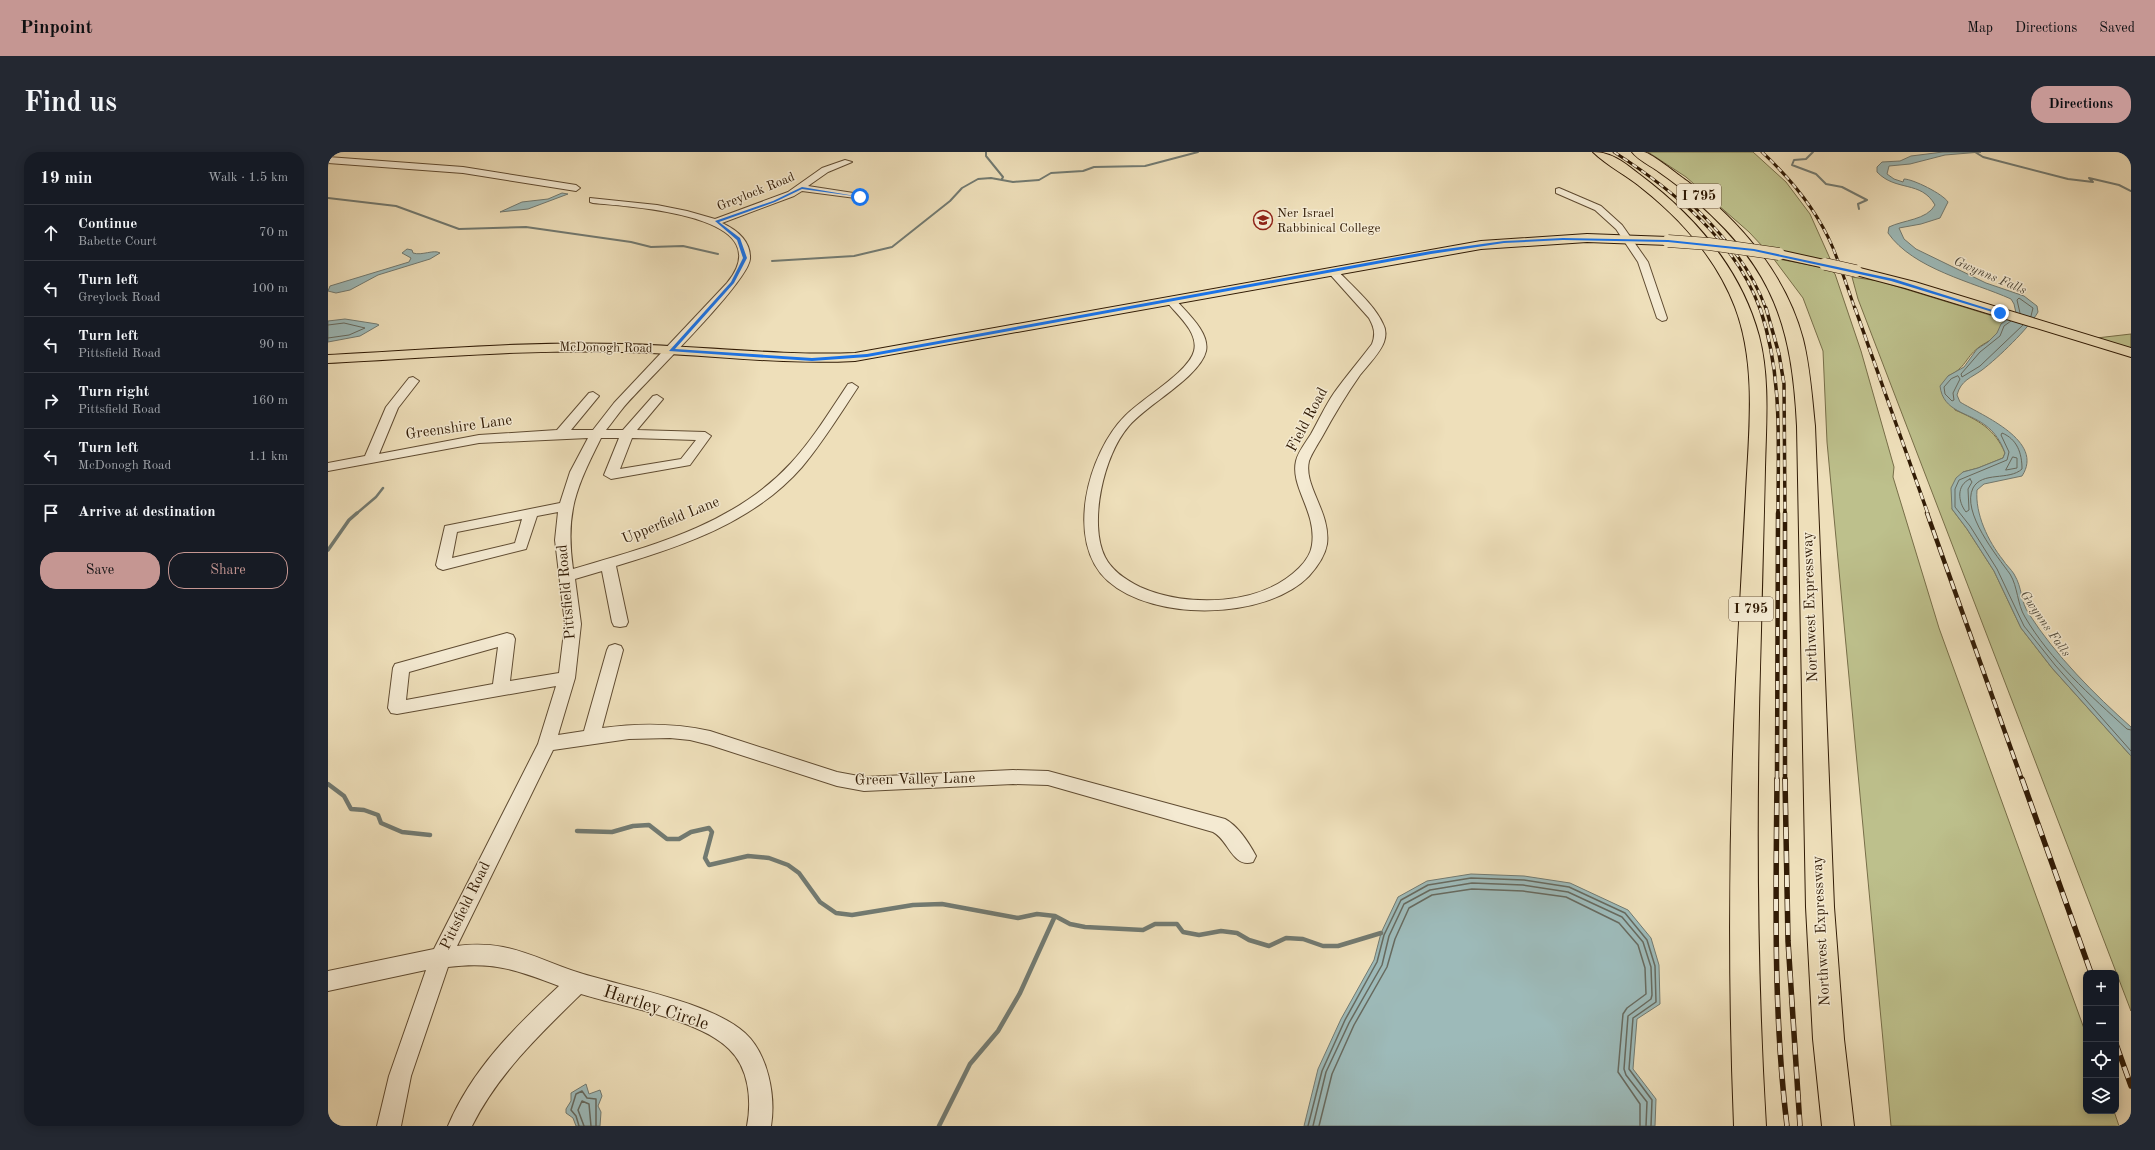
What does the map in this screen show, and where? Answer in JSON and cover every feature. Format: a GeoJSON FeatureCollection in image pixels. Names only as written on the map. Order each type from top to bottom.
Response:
{"type":"FeatureCollection","features":[{"type":"Feature","properties":{"kind":"highway","name":"I 795"},"geometry":{"type":"LineString","coordinates":[[1599,152],[1625,169],[1659,195],[1704,243],[1719,264],[1736,296],[1750,334],[1754,355],[1758,418],[1744,816],[1742,955],[1750,1126]]}},
{"type":"Feature","properties":{"kind":"highway","name":"Northwest Expressway"},"geometry":{"type":"LineString","coordinates":[[1638,152],[1678,179],[1704,201],[1726,221],[1751,250],[1781,298],[1791,324],[1800,362],[1806,426],[1817,836],[1823,960],[1833,1088],[1838,1126]]}},
{"type":"Feature","properties":{"kind":"main road","name":"McDonogh Road"},"geometry":{"type":"LineString","coordinates":[[328,359],[545,347],[671,350],[800,359],[855,357],[896,351],[1439,251],[1504,242],[1571,239],[1668,241],[1709,244],[1779,254],[1910,285],[2131,353]]}},
{"type":"Feature","properties":{"kind":"street"},"geometry":{"type":"LineString","coordinates":[[328,160],[463,170],[576,188]]}},
{"type":"Feature","properties":{"kind":"street","name":"Greylock Road"},"geometry":{"type":"LineString","coordinates":[[716,222],[774,201],[802,188],[825,170],[848,162]]}},
{"type":"Feature","properties":{"kind":"street"},"geometry":{"type":"LineString","coordinates":[[802,188],[860,197]]}},
{"type":"Feature","properties":{"kind":"street"},"geometry":{"type":"LineString","coordinates":[[1559,191],[1605,213],[1614,221],[1643,262],[1662,318]]}},
{"type":"Feature","properties":{"kind":"street","name":"Pittsfield Road"},"geometry":{"type":"LineString","coordinates":[[389,1126],[400,1076],[440,959],[547,744],[567,678],[573,624],[562,540],[566,506],[576,472],[596,435],[618,406],[733,282],[745,258],[739,239],[716,222],[678,211],[593,200]]}},
{"type":"Feature","properties":{"kind":"street","name":"Field Road"},"geometry":{"type":"LineString","coordinates":[[1171,301],[1197,334],[1200,350],[1193,364],[1186,372],[1143,404],[1131,415],[1111,444],[1100,473],[1095,492],[1091,523],[1094,549],[1098,560],[1106,570],[1115,578],[1140,594],[1187,605],[1231,604],[1267,595],[1292,582],[1310,564],[1321,542],[1317,512],[1303,483],[1300,471],[1303,460],[1339,395],[1378,344],[1380,334],[1378,322],[1332,271]]}},
{"type":"Feature","properties":{"kind":"street"},"geometry":{"type":"LineString","coordinates":[[371,458],[383,426],[392,408],[413,381]]}},
{"type":"Feature","properties":{"kind":"street","name":"Upperfield Lane"},"geometry":{"type":"LineString","coordinates":[[567,576],[608,564],[699,532],[734,514],[764,495],[801,461],[852,387]]}},
{"type":"Feature","properties":{"kind":"street"},"geometry":{"type":"LineString","coordinates":[[561,434],[593,396]]}},
{"type":"Feature","properties":{"kind":"street"},"geometry":{"type":"LineString","coordinates":[[627,434],[657,399]]}},
{"type":"Feature","properties":{"kind":"street","name":"Greenshire Lane"},"geometry":{"type":"LineString","coordinates":[[328,467],[479,439],[561,434],[627,434],[705,436],[685,462],[612,475],[627,434]]}},
{"type":"Feature","properties":{"kind":"street"},"geometry":{"type":"LineString","coordinates":[[531,513],[521,546],[443,565],[450,529],[566,506]]}},
{"type":"Feature","properties":{"kind":"street"},"geometry":{"type":"LineString","coordinates":[[608,564],[620,622]]}},
{"type":"Feature","properties":{"kind":"street"},"geometry":{"type":"LineString","coordinates":[[501,689],[507,639],[401,668],[397,708],[567,678]]}},
{"type":"Feature","properties":{"kind":"street"},"geometry":{"type":"LineString","coordinates":[[591,737],[615,650]]}},
{"type":"Feature","properties":{"kind":"street","name":"Green Valley Lane"},"geometry":{"type":"LineString","coordinates":[[547,744],[591,737],[655,731],[690,732],[824,776],[864,784],[1013,777],[1048,778],[1218,825],[1226,829],[1246,856]]}},
{"type":"Feature","properties":{"kind":"street","name":"Hartley Circle"},"geometry":{"type":"LineString","coordinates":[[328,981],[440,959],[477,954],[494,955],[509,958],[578,983],[699,1020],[731,1036],[741,1046],[749,1058],[756,1076],[760,1100],[759,1126]]}},
{"type":"Feature","properties":{"kind":"street"},"geometry":{"type":"LineString","coordinates":[[460,1126],[477,1094],[499,1063],[521,1038],[578,983]]}},
{"type":"Feature","properties":{"kind":"green space"},"geometry":{"type":"Polygon","coordinates":[[[1648,152],[1753,152],[1786,182],[1810,214],[1832,263],[1764,248],[1749,232],[1686,177],[1648,152]]]}},
{"type":"Feature","properties":{"kind":"green space"},"geometry":{"type":"Polygon","coordinates":[[[1773,258],[1831,269],[1835,274],[1861,351],[1894,467],[1893,477],[1939,628],[2083,1026],[2083,1114],[2115,1114],[2119,1126],[1891,1126],[1827,442],[1823,351],[1803,298],[1773,258]]]}},
{"type":"Feature","properties":{"kind":"green space"},"geometry":{"type":"Polygon","coordinates":[[[1852,277],[1879,281],[2006,320],[2002,324],[1998,333],[1991,340],[1978,348],[1958,370],[1948,376],[1955,410],[1985,426],[1991,431],[2005,453],[2003,458],[1963,472],[1952,509],[1967,529],[1994,571],[2021,628],[2052,668],[2131,756],[2131,1011],[2119,980],[2119,970],[2115,970],[1858,299],[1852,277]]]}},
{"type":"Feature","properties":{"kind":"green space"},"geometry":{"type":"Polygon","coordinates":[[[2131,334],[2131,351],[2088,339],[2131,334]]]}},
{"type":"Feature","properties":{"kind":"water","name":"Gwynns Falls"},"geometry":{"type":"Polygon","coordinates":[[[1943,152],[1981,152],[1945,155],[1910,164],[1889,166],[1887,174],[1894,179],[1903,182],[1904,179],[1921,184],[1940,195],[1948,202],[1940,218],[1921,224],[1899,228],[1904,239],[1916,249],[1986,283],[2024,296],[2037,306],[2038,312],[2028,326],[2004,351],[1982,370],[1970,377],[1961,386],[1957,395],[1960,402],[1996,422],[2008,431],[2019,441],[2025,452],[2027,463],[2022,476],[1984,484],[1977,490],[1980,518],[1992,544],[2017,579],[2026,609],[2040,630],[2076,674],[2131,727],[2131,756],[2052,668],[2021,628],[1994,571],[1967,529],[1952,509],[1951,488],[1956,478],[1963,472],[2003,458],[2005,453],[2002,445],[1989,428],[1957,410],[1946,401],[1942,395],[1940,386],[1948,376],[1964,367],[1977,349],[1988,342],[1997,333],[2001,324],[2016,313],[2011,299],[1928,265],[1912,256],[1888,233],[1889,227],[1921,217],[1935,205],[1923,192],[1884,178],[1877,172],[1877,167],[1882,162],[1900,161],[1911,156],[1943,152]]]}},
{"type":"Feature","properties":{"kind":"water"},"geometry":{"type":"Polygon","coordinates":[[[562,193],[568,194],[528,209],[500,212],[522,202],[548,199],[562,193]]]}},
{"type":"Feature","properties":{"kind":"water"},"geometry":{"type":"Polygon","coordinates":[[[407,249],[412,250],[413,253],[416,254],[435,252],[440,253],[430,259],[378,275],[350,290],[336,293],[328,291],[330,286],[409,262],[411,258],[402,253],[407,249]]]}},
{"type":"Feature","properties":{"kind":"water"},"geometry":{"type":"Polygon","coordinates":[[[345,319],[379,325],[360,336],[328,342],[328,321],[345,319]]]}},
{"type":"Feature","properties":{"kind":"water"},"geometry":{"type":"Polygon","coordinates":[[[1471,874],[1524,876],[1570,883],[1628,910],[1651,938],[1659,965],[1660,1004],[1637,1019],[1633,1069],[1656,1099],[1655,1126],[1304,1126],[1318,1069],[1341,1019],[1374,960],[1381,933],[1398,897],[1427,881],[1471,874]]]}},
{"type":"Feature","properties":{"kind":"water"},"geometry":{"type":"Polygon","coordinates":[[[586,1084],[589,1094],[600,1090],[602,1096],[598,1106],[601,1112],[600,1126],[576,1126],[573,1118],[566,1113],[566,1109],[571,1101],[571,1093],[586,1084]]]}},
{"type":"Feature","properties":{"kind":"waterway"},"geometry":{"type":"LineString","coordinates":[[986,152],[986,156],[1003,177],[1002,179]]}},
{"type":"Feature","properties":{"kind":"waterway"},"geometry":{"type":"LineString","coordinates":[[772,261],[854,256],[892,247],[950,201],[962,188],[978,179],[991,178],[1013,182],[1039,180],[1051,173],[1083,171],[1094,167],[1145,166],[1198,152]]}},
{"type":"Feature","properties":{"kind":"waterway"},"geometry":{"type":"LineString","coordinates":[[1813,152],[1806,159],[1794,160],[1792,165],[1816,174],[1826,184],[1842,187],[1867,200],[1858,204],[1859,209]]}},
{"type":"Feature","properties":{"kind":"waterway"},"geometry":{"type":"LineString","coordinates":[[1975,152],[1983,157],[2068,179],[2093,182],[2089,178],[2119,185],[2131,191]]}},
{"type":"Feature","properties":{"kind":"waterway"},"geometry":{"type":"LineString","coordinates":[[328,198],[396,206],[459,229],[526,227],[631,242],[651,247],[683,246],[718,254]]}},
{"type":"Feature","properties":{"kind":"waterway"},"geometry":{"type":"LineString","coordinates":[[356,514],[376,497],[383,488]]}},
{"type":"Feature","properties":{"kind":"waterway"},"geometry":{"type":"LineString","coordinates":[[328,550],[349,520],[357,513]]}},
{"type":"Feature","properties":{"kind":"waterway"},"geometry":{"type":"LineString","coordinates":[[328,784],[344,796],[351,809],[364,810],[378,815],[381,823],[402,832],[430,835]]}},
{"type":"Feature","properties":{"kind":"waterway"},"geometry":{"type":"LineString","coordinates":[[577,831],[612,832],[633,826],[649,825],[667,839],[679,839],[691,832],[709,828],[712,832],[705,858],[709,865],[748,856],[769,858],[788,865],[799,873],[820,902],[836,913],[852,915],[913,905],[942,904],[1018,918],[1037,914],[1055,916]]}},
{"type":"Feature","properties":{"kind":"waterway"},"geometry":{"type":"LineString","coordinates":[[939,1126],[970,1064],[998,1031],[1020,993],[1055,916]]}},
{"type":"Feature","properties":{"kind":"waterway"},"geometry":{"type":"LineString","coordinates":[[1055,916],[1070,924],[1085,927],[1143,930],[1155,924],[1177,924],[1183,932],[1199,935],[1221,931],[1237,933],[1249,940],[1269,946],[1286,938],[1303,939],[1323,946],[1338,946],[1381,933]]}},
{"type":"Feature","properties":{"kind":"railway"},"geometry":{"type":"LineString","coordinates":[[1614,152],[1680,200],[1719,239],[1749,284],[1760,309]]}},
{"type":"Feature","properties":{"kind":"railway"},"geometry":{"type":"LineString","coordinates":[[1762,152],[1783,173],[1803,197],[1820,222],[1833,248],[1855,309]]}},
{"type":"Feature","properties":{"kind":"railway"},"geometry":{"type":"LineString","coordinates":[[1683,196],[1732,248],[1751,277],[1766,309]]}},
{"type":"Feature","properties":{"kind":"railway"},"geometry":{"type":"LineString","coordinates":[[1760,308],[1773,359],[1776,384],[1778,410],[1778,513]]}},
{"type":"Feature","properties":{"kind":"railway"},"geometry":{"type":"LineString","coordinates":[[1766,308],[1779,354],[1784,384],[1785,514]]}},
{"type":"Feature","properties":{"kind":"railway"},"geometry":{"type":"LineString","coordinates":[[1855,308],[1928,514]]}},
{"type":"Feature","properties":{"kind":"railway"},"geometry":{"type":"LineString","coordinates":[[1777,780],[1778,513]]}},
{"type":"Feature","properties":{"kind":"railway"},"geometry":{"type":"LineString","coordinates":[[1927,513],[2022,780]]}},
{"type":"Feature","properties":{"kind":"railway"},"geometry":{"type":"LineString","coordinates":[[1785,514],[1785,779]]}},
{"type":"Feature","properties":{"kind":"railway"},"geometry":{"type":"LineString","coordinates":[[1777,779],[1777,996],[1779,1040],[1787,1126]]}},
{"type":"Feature","properties":{"kind":"railway"},"geometry":{"type":"LineString","coordinates":[[1785,779],[1788,941],[1800,1126]]}},
{"type":"Feature","properties":{"kind":"railway"},"geometry":{"type":"LineString","coordinates":[[2022,779],[2090,970]]}},
{"type":"Feature","properties":{"kind":"railway"},"geometry":{"type":"LineString","coordinates":[[2119,1052],[2131,1086]]}},
{"type":"Feature","properties":{"kind":"place","name":"Ner Israel Rabbinical College"},"geometry":{"type":"Point","coordinates":[1263,220]}},
{"type":"Feature","properties":{"kind":"route"},"geometry":{"type":"LineString","coordinates":[[860,197],[802,188],[774,201],[716,222],[725,227],[739,239],[745,258],[733,282],[671,350],[812,359],[867,356],[1431,252],[1504,242],[1586,238],[1691,242],[1779,254],[1892,280],[2000,313]]}}]}
